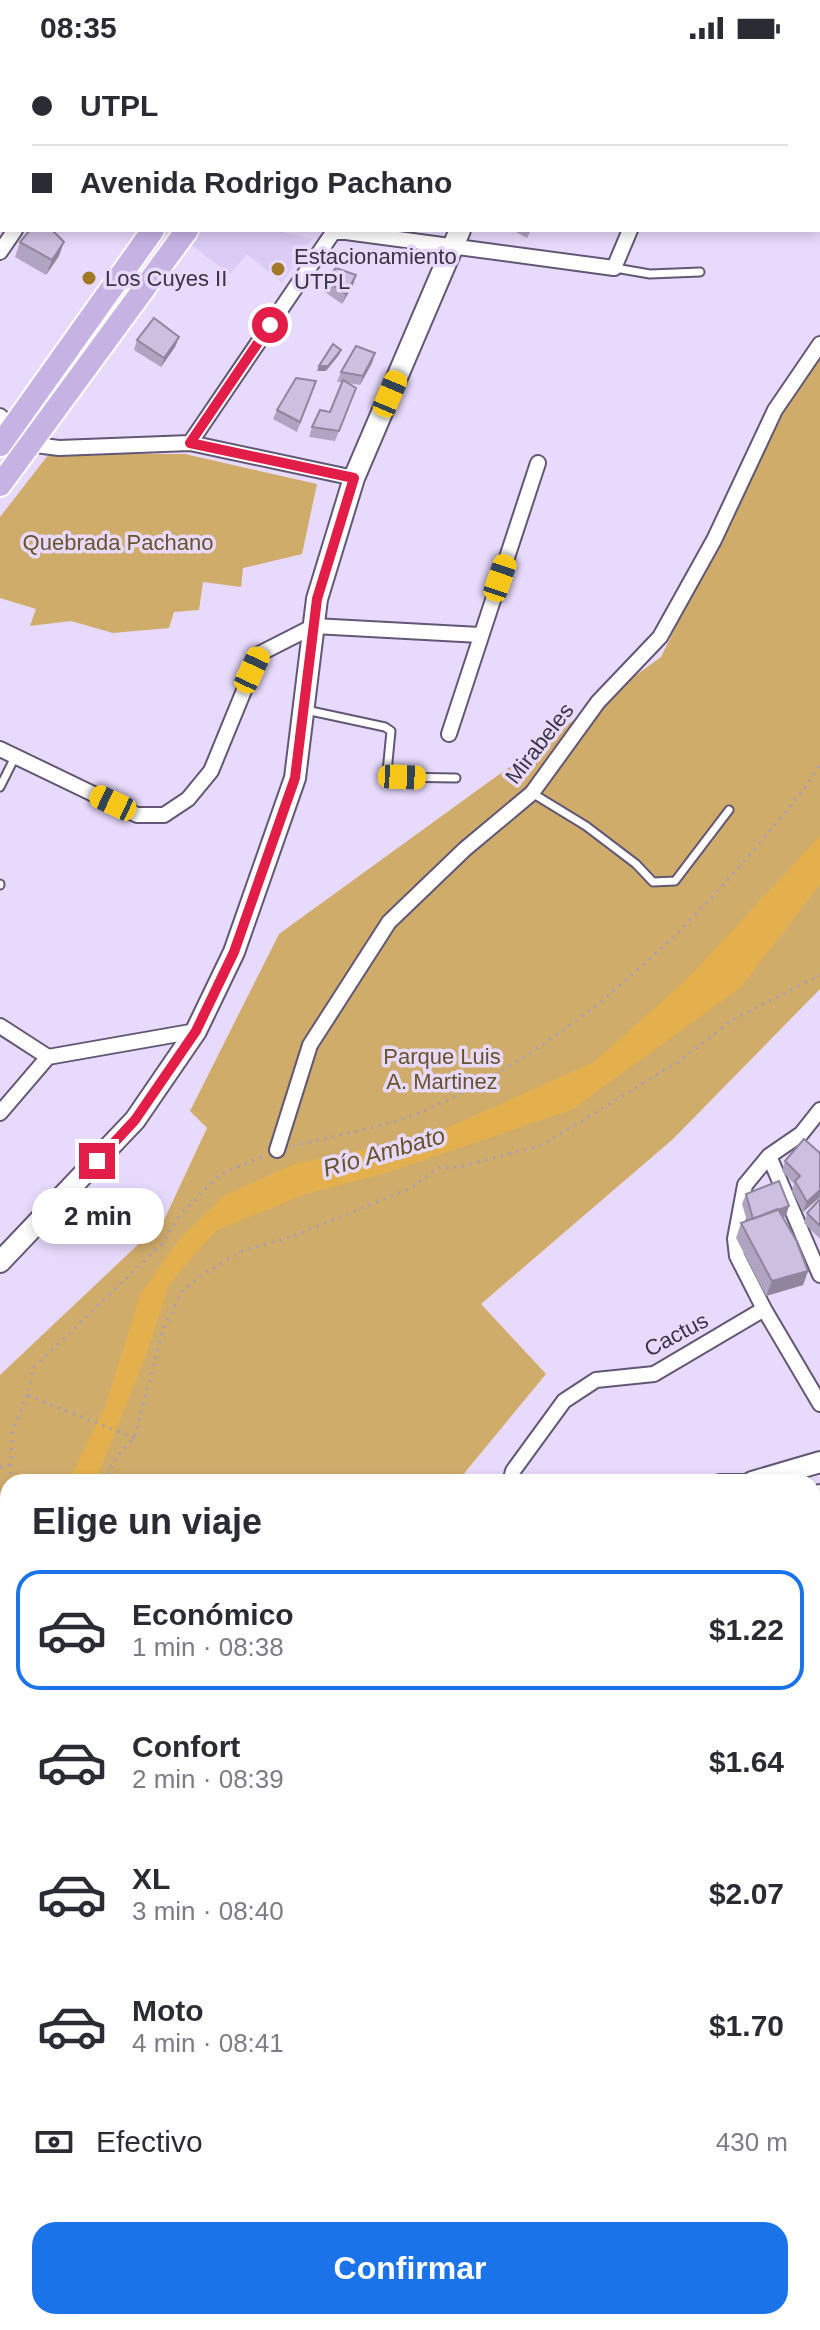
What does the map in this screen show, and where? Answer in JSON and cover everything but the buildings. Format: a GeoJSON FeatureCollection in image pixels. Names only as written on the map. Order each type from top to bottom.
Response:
{"type":"FeatureCollection","features":[{"type":"Feature","properties":{"kind":"main road"},"geometry":{"type":"LineString","coordinates":[[4,429],[152,232]]}},
{"type":"Feature","properties":{"kind":"main road"},"geometry":{"type":"LineString","coordinates":[[0,485],[186,232]]}},
{"type":"Feature","properties":{"kind":"main road"},"geometry":{"type":"LineString","coordinates":[[0,1262],[135,1120],[196,1031],[234,952],[295,778],[317,599],[354,478],[456,238]]}},
{"type":"Feature","properties":{"kind":"main road"},"geometry":{"type":"LineString","coordinates":[[779,1474],[820,1462]]}},
{"type":"Feature","properties":{"kind":"street"},"geometry":{"type":"LineString","coordinates":[[0,252],[14,232]]}},
{"type":"Feature","properties":{"kind":"street"},"geometry":{"type":"LineString","coordinates":[[190,443],[331,232]]}},
{"type":"Feature","properties":{"kind":"street"},"geometry":{"type":"LineString","coordinates":[[363,232],[456,238],[576,265],[614,268],[629,232]]}},
{"type":"Feature","properties":{"kind":"street","name":"Mirabeles"},"geometry":{"type":"LineString","coordinates":[[277,1150],[310,1045],[389,922],[465,849],[532,793],[598,702],[660,637],[714,540],[775,410],[820,344]]}},
{"type":"Feature","properties":{"kind":"street"},"geometry":{"type":"LineString","coordinates":[[4,429],[28,444],[59,448],[190,443],[354,478]]}},
{"type":"Feature","properties":{"kind":"street"},"geometry":{"type":"LineString","coordinates":[[449,734],[538,463]]}},
{"type":"Feature","properties":{"kind":"street"},"geometry":{"type":"LineString","coordinates":[[0,749],[137,815],[164,815],[188,799],[211,771],[259,654],[314,626],[480,635]]}},
{"type":"Feature","properties":{"kind":"street"},"geometry":{"type":"LineString","coordinates":[[0,1026],[48,1057]]}},
{"type":"Feature","properties":{"kind":"street"},"geometry":{"type":"LineString","coordinates":[[0,1113],[48,1057],[196,1031]]}},
{"type":"Feature","properties":{"kind":"street"},"geometry":{"type":"LineString","coordinates":[[820,1110],[801,1134],[769,1156],[745,1185],[735,1239],[737,1256],[764,1309],[820,1404]]}},
{"type":"Feature","properties":{"kind":"street"},"geometry":{"type":"LineString","coordinates":[[769,1156],[820,1275]]}},
{"type":"Feature","properties":{"kind":"street","name":"Cactus"},"geometry":{"type":"LineString","coordinates":[[512,1474],[564,1401],[596,1380],[654,1374],[764,1309]]}},
{"type":"Feature","properties":{"kind":"lane"},"geometry":{"type":"LineString","coordinates":[[614,268],[650,274],[700,272]]}},
{"type":"Feature","properties":{"kind":"lane"},"geometry":{"type":"LineString","coordinates":[[303,710],[385,727],[391,731],[387,772],[393,777],[456,778]]}},
{"type":"Feature","properties":{"kind":"lane"},"geometry":{"type":"LineString","coordinates":[[0,787],[15,757]]}},
{"type":"Feature","properties":{"kind":"lane"},"geometry":{"type":"LineString","coordinates":[[532,793],[586,826],[636,864],[653,882],[664,883],[675,881],[729,810]]}},
{"type":"Feature","properties":{"kind":"path"},"geometry":{"type":"LineString","coordinates":[[10,1474],[12,1433],[34,1367],[162,1244],[181,1214],[219,1175],[277,1150],[426,1110],[555,1038],[663,948],[729,880],[809,784],[820,764]]}},
{"type":"Feature","properties":{"kind":"path"},"geometry":{"type":"LineString","coordinates":[[108,1474],[116,1458],[134,1438],[163,1330],[183,1290],[202,1275],[244,1250],[291,1237],[413,1187],[437,1168],[460,1167],[542,1145],[678,1062],[734,1019],[820,975]]}},
{"type":"Feature","properties":{"kind":"path"},"geometry":{"type":"LineString","coordinates":[[27,1395],[134,1438]]}},
{"type":"Feature","properties":{"kind":"path"},"geometry":{"type":"LineString","coordinates":[[0,1467],[9,1465]]}},
{"type":"Feature","properties":{"kind":"shaded area"},"geometry":{"type":"Polygon","coordinates":[[[195,232],[282,232],[312,239],[282,283],[247,254],[230,274],[187,242],[195,232]]]}},
{"type":"Feature","properties":{"kind":"green space","name":"Parque Luis A. Martinez"},"geometry":{"type":"Polygon","coordinates":[[[820,349],[820,989],[673,1139],[481,1304],[546,1374],[464,1474],[0,1474],[0,1375],[164,1220],[207,1128],[190,1111],[279,934],[661,657],[791,391],[820,349]]]}},
{"type":"Feature","properties":{"kind":"green space","name":"Quebrada Pachano"},"geometry":{"type":"Polygon","coordinates":[[[49,454],[185,454],[317,484],[302,554],[243,568],[241,587],[203,582],[199,610],[174,612],[169,628],[113,633],[71,621],[30,626],[36,609],[0,598],[0,517],[49,454]]]}},
{"type":"Feature","properties":{"kind":"water","name":"Río Ambato"},"geometry":{"type":"Polygon","coordinates":[[[820,836],[820,884],[741,987],[571,1110],[385,1173],[305,1194],[215,1231],[169,1284],[146,1355],[98,1474],[72,1474],[105,1407],[141,1293],[181,1237],[225,1195],[294,1164],[427,1137],[594,1062],[687,979],[820,836]]]}},
{"type":"Feature","properties":{"kind":"place","name":"Estacionamiento UTPL"},"geometry":{"type":"Point","coordinates":[278,269]}},
{"type":"Feature","properties":{"kind":"place","name":"Los Cuyes II"},"geometry":{"type":"Point","coordinates":[89,278]}},
{"type":"Feature","properties":{"kind":"route"},"geometry":{"type":"LineString","coordinates":[[97,1161],[135,1120],[196,1031],[234,952],[295,778],[317,599],[354,478],[190,443],[270,325]]}}]}
